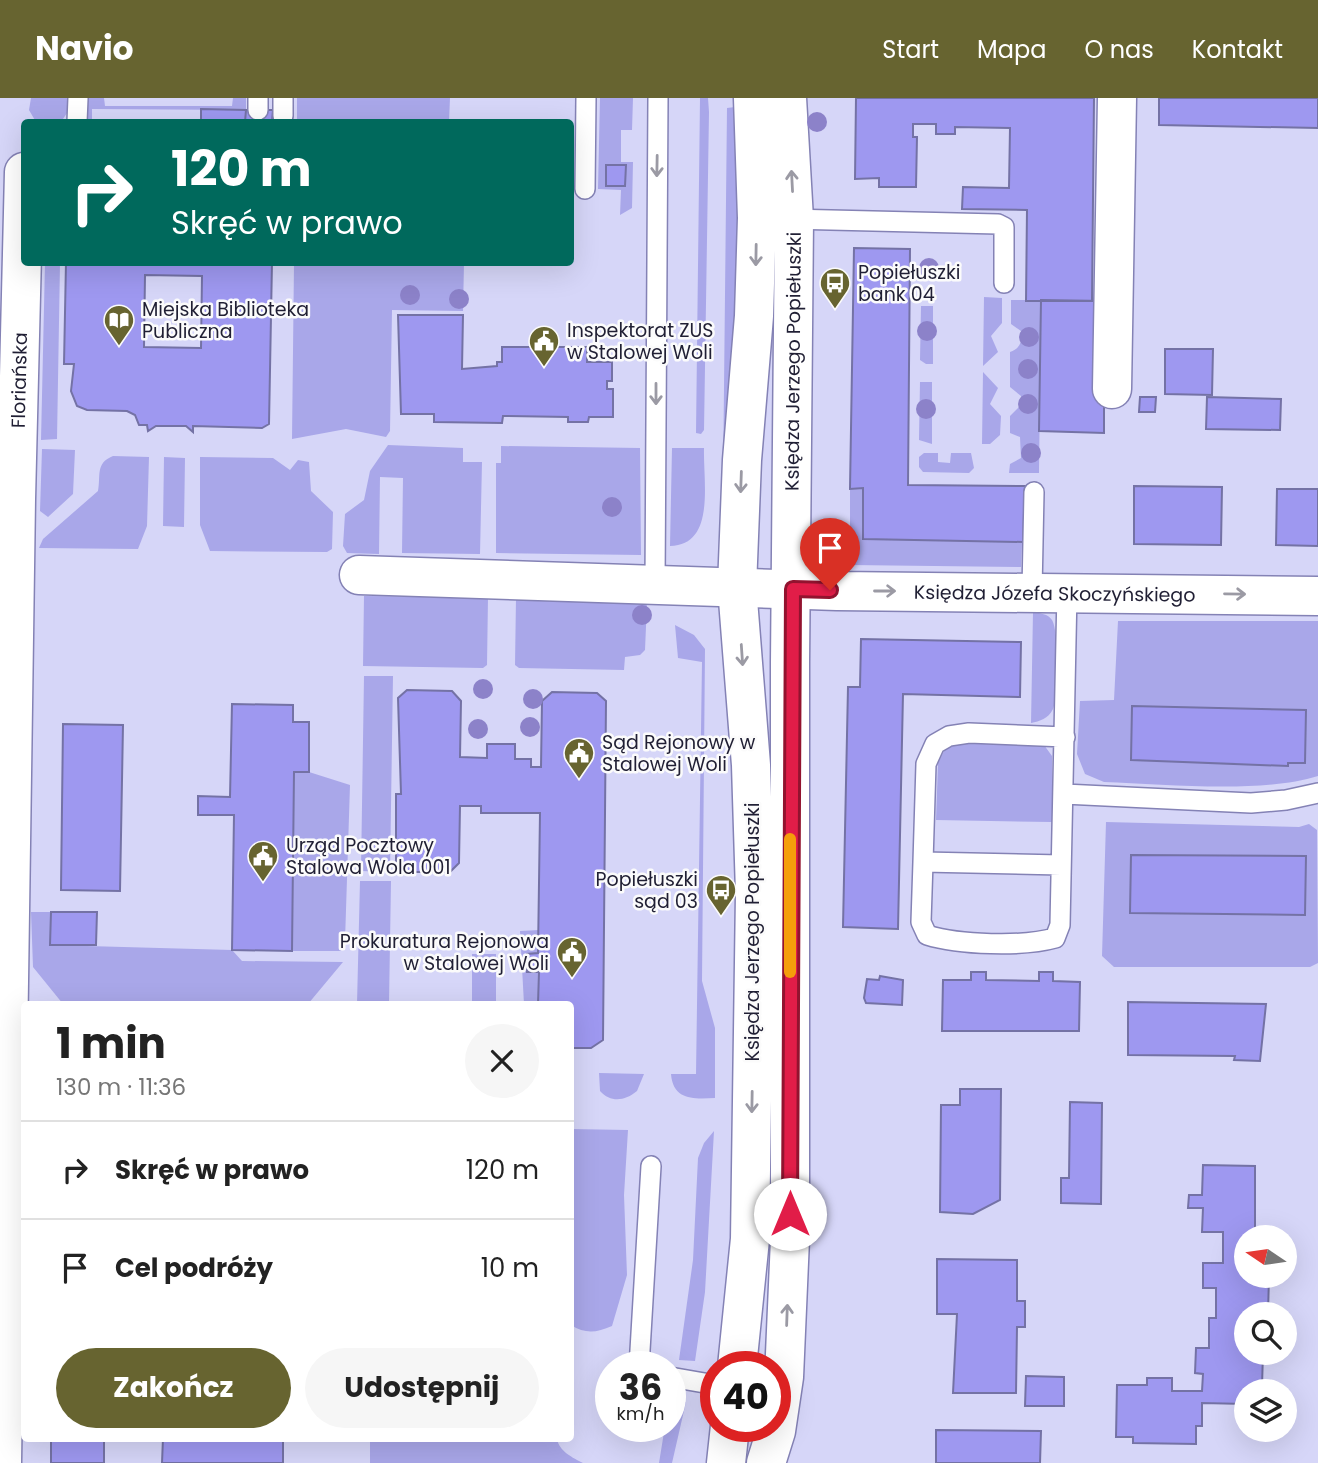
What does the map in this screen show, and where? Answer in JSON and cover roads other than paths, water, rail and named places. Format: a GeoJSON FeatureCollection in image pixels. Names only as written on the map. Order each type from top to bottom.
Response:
{"type":"FeatureCollection","features":[{"type":"Feature","properties":{"kind":"street","name":"Księdza Jerzego Popiełuszki"},"geometry":{"type":"LineString","coordinates":[[739,1351],[750,1239],[755,893],[751,765],[737,587],[742,460],[754,316],[757,218],[753,98]]}},
{"type":"Feature","properties":{"kind":"street","name":"Księdza Jerzego Popiełuszki"},"geometry":{"type":"LineString","coordinates":[[771,1452],[784,1377],[790,1239],[790,663],[793,589],[794,219],[787,98]]}},
{"type":"Feature","properties":{"kind":"street"},"geometry":{"type":"LineString","coordinates":[[1112,389],[1117,98]]}},
{"type":"Feature","properties":{"kind":"street","name":"Floriańska"},"geometry":{"type":"LineString","coordinates":[[2,1463],[22,266]]}},
{"type":"Feature","properties":{"kind":"street","name":"Księdza Józefa Skoczyńskiego"},"geometry":{"type":"LineString","coordinates":[[359,575],[793,589],[1318,596]]}},
{"type":"Feature","properties":{"kind":"lane"},"geometry":{"type":"LineString","coordinates":[[77,119],[78,98]]}},
{"type":"Feature","properties":{"kind":"lane"},"geometry":{"type":"LineString","coordinates":[[585,189],[586,98]]}},
{"type":"Feature","properties":{"kind":"lane"},"geometry":{"type":"LineString","coordinates":[[655,583],[657,98]]}},
{"type":"Feature","properties":{"kind":"lane"},"geometry":{"type":"LineString","coordinates":[[757,218],[998,224],[1004,227],[1005,236],[1004,283]]}},
{"type":"Feature","properties":{"kind":"lane"},"geometry":{"type":"LineString","coordinates":[[1034,492],[1050,592],[1065,737],[1060,925],[1055,938],[1038,943],[942,940],[927,935],[921,922],[926,764],[935,744],[949,736],[969,733],[1065,737]]}},
{"type":"Feature","properties":{"kind":"lane"},"geometry":{"type":"LineString","coordinates":[[1064,794],[1251,803],[1318,794]]}},
{"type":"Feature","properties":{"kind":"lane"},"geometry":{"type":"LineString","coordinates":[[923,862],[1062,865]]}},
{"type":"Feature","properties":{"kind":"lane"},"geometry":{"type":"LineString","coordinates":[[640,1351],[651,1166]]}},
{"type":"Feature","properties":{"kind":"place","name":"Popiełuszki bank 04"},"geometry":{"type":"Point","coordinates":[835,310]}},
{"type":"Feature","properties":{"kind":"place","name":"Miejska Biblioteka Publiczna"},"geometry":{"type":"Point","coordinates":[119,347]}},
{"type":"Feature","properties":{"kind":"place","name":"Inspektorat ZUS w Stalowej Woli"},"geometry":{"type":"Point","coordinates":[544,368]}},
{"type":"Feature","properties":{"kind":"place","name":"Sąd Rejonowy w Stalowej Woli"},"geometry":{"type":"Point","coordinates":[579,780]}},
{"type":"Feature","properties":{"kind":"place","name":"Urząd Pocztowy Stalowa Wola 001"},"geometry":{"type":"Point","coordinates":[263,883]}},
{"type":"Feature","properties":{"kind":"place","name":"Popiełuszki sąd 03"},"geometry":{"type":"Point","coordinates":[721,917]}},
{"type":"Feature","properties":{"kind":"place","name":"Prokuratura Rejonowa w Stalowej Woli"},"geometry":{"type":"Point","coordinates":[572,979]}}]}
